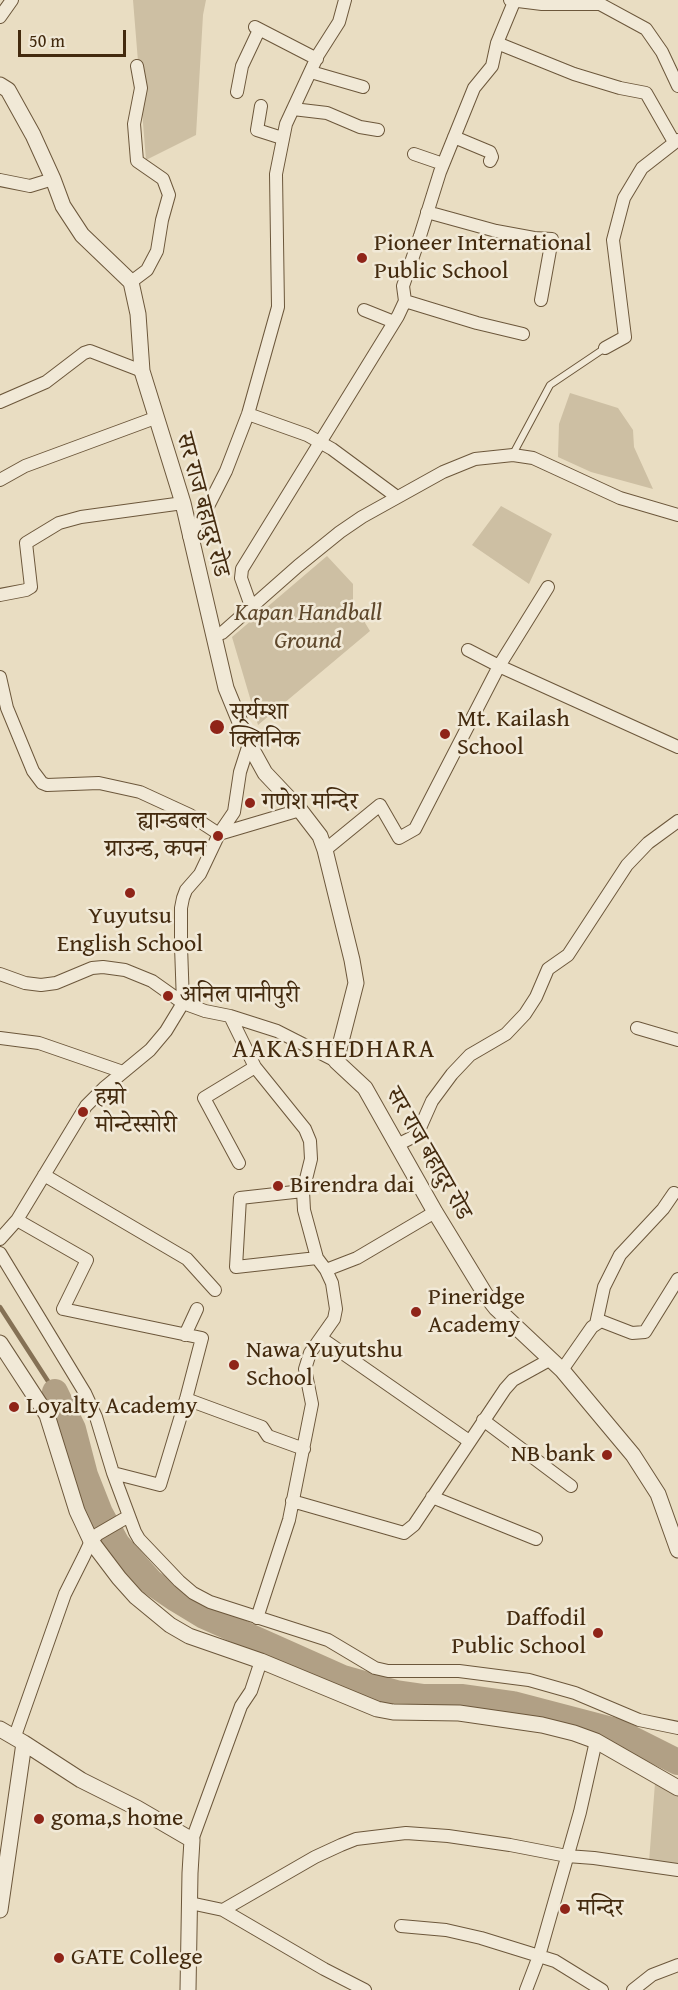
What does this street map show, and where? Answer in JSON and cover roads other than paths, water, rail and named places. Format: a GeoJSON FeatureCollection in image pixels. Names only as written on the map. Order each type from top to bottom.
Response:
{"type":"FeatureCollection","features":[{"type":"Feature","properties":{"kind":"street"},"geometry":{"type":"LineString","coordinates":[[0,17],[12,0]]}},
{"type":"Feature","properties":{"kind":"street"},"geometry":{"type":"LineString","coordinates":[[189,536],[201,520],[226,471],[248,414],[278,307],[276,174],[282,138],[317,59],[339,22],[345,0]]}},
{"type":"Feature","properties":{"kind":"street"},"geometry":{"type":"LineString","coordinates":[[252,609],[241,578],[242,569],[321,443],[405,301],[403,286],[443,164],[474,88],[492,66],[496,43],[512,1],[600,4],[646,29],[662,52],[678,86]]}},
{"type":"Feature","properties":{"kind":"street"},"geometry":{"type":"LineString","coordinates":[[237,92],[242,66],[257,29],[317,59]]}},
{"type":"Feature","properties":{"kind":"street"},"geometry":{"type":"LineString","coordinates":[[496,43],[574,74],[646,93],[676,141],[642,168],[624,198],[613,240],[625,337],[605,348]]}},
{"type":"Feature","properties":{"kind":"street"},"geometry":{"type":"LineString","coordinates":[[0,85],[8,90],[33,135],[63,206],[82,234],[130,282],[147,270],[157,251],[169,195],[163,179],[137,161],[134,124],[141,88],[137,66]]}},
{"type":"Feature","properties":{"kind":"street"},"geometry":{"type":"LineString","coordinates":[[311,72],[363,87]]}},
{"type":"Feature","properties":{"kind":"street"},"geometry":{"type":"LineString","coordinates":[[261,106],[257,130],[282,138]]}},
{"type":"Feature","properties":{"kind":"street"},"geometry":{"type":"LineString","coordinates":[[293,109],[327,113],[360,127],[378,130]]}},
{"type":"Feature","properties":{"kind":"street"},"geometry":{"type":"LineString","coordinates":[[454,137],[490,152],[492,157],[490,161]]}},
{"type":"Feature","properties":{"kind":"street"},"geometry":{"type":"LineString","coordinates":[[414,154],[443,164]]}},
{"type":"Feature","properties":{"kind":"street"},"geometry":{"type":"LineString","coordinates":[[0,180],[30,186],[53,179]]}},
{"type":"Feature","properties":{"kind":"street"},"geometry":{"type":"LineString","coordinates":[[427,212],[496,231],[552,239],[542,300]]}},
{"type":"Feature","properties":{"kind":"street","name":"सर राज बहादुर रोड"},"geometry":{"type":"LineString","coordinates":[[130,282],[138,314],[142,371],[183,503],[226,688],[249,744],[265,773],[300,810],[320,836],[326,850],[356,983],[336,1061],[365,1088],[435,1212],[485,1294],[496,1308],[557,1365],[633,1455],[658,1494],[678,1550]]}},
{"type":"Feature","properties":{"kind":"street"},"geometry":{"type":"LineString","coordinates":[[405,301],[523,334]]}},
{"type":"Feature","properties":{"kind":"street"},"geometry":{"type":"LineString","coordinates":[[364,310],[394,322]]}},
{"type":"Feature","properties":{"kind":"street"},"geometry":{"type":"LineString","coordinates":[[0,402],[46,382],[84,353],[90,351],[142,371]]}},
{"type":"Feature","properties":{"kind":"street"},"geometry":{"type":"LineString","coordinates":[[248,414],[307,435],[332,449],[397,497]]}},
{"type":"Feature","properties":{"kind":"street"},"geometry":{"type":"LineString","coordinates":[[0,480],[26,466],[155,418]]}},
{"type":"Feature","properties":{"kind":"street"},"geometry":{"type":"LineString","coordinates":[[214,636],[222,633],[252,609],[298,566],[362,517],[443,472],[475,459],[513,455],[533,458],[620,498],[678,515]]}},
{"type":"Feature","properties":{"kind":"street"},"geometry":{"type":"LineString","coordinates":[[0,595],[31,587],[26,543],[59,523],[81,517],[183,503]]}},
{"type":"Feature","properties":{"kind":"street"},"geometry":{"type":"LineString","coordinates":[[326,850],[380,805],[399,838],[415,829],[499,666],[548,587]]}},
{"type":"Feature","properties":{"kind":"street"},"geometry":{"type":"LineString","coordinates":[[468,650],[499,666],[677,743]]}},
{"type":"Feature","properties":{"kind":"street"},"geometry":{"type":"LineString","coordinates":[[1,683],[7,708],[33,771],[42,783],[47,785],[99,783],[140,792],[190,815],[219,834],[300,810]]}},
{"type":"Feature","properties":{"kind":"street"},"geometry":{"type":"LineString","coordinates":[[0,1239],[17,1220],[86,1106],[150,1050],[166,1031],[183,1003],[181,946],[183,898],[186,890],[200,874],[219,834],[234,813],[240,772],[249,744]]}},
{"type":"Feature","properties":{"kind":"street"},"geometry":{"type":"LineString","coordinates":[[397,1145],[413,1137],[420,1128],[432,1101],[470,1055],[506,1034],[525,1014],[536,998],[548,969],[568,955],[627,865],[648,843],[678,821]]}},
{"type":"Feature","properties":{"kind":"street"},"geometry":{"type":"LineString","coordinates":[[0,974],[25,984],[41,985],[56,983],[92,968],[124,970],[152,981],[183,1003],[277,1031],[336,1061]]}},
{"type":"Feature","properties":{"kind":"street"},"geometry":{"type":"LineString","coordinates":[[230,1016],[255,1067],[305,1129],[310,1141],[311,1159],[303,1191],[304,1210],[317,1258],[332,1283],[336,1310],[334,1319],[310,1353],[305,1369],[312,1404],[304,1449],[289,1520],[257,1618]]}},
{"type":"Feature","properties":{"kind":"street"},"geometry":{"type":"LineString","coordinates":[[637,1028],[678,1040]]}},
{"type":"Feature","properties":{"kind":"street"},"geometry":{"type":"LineString","coordinates":[[0,1038],[39,1043],[123,1072]]}},
{"type":"Feature","properties":{"kind":"street"},"geometry":{"type":"LineString","coordinates":[[239,1163],[204,1098],[255,1067]]}},
{"type":"Feature","properties":{"kind":"street"},"geometry":{"type":"LineString","coordinates":[[44,1175],[187,1259],[215,1290]]}},
{"type":"Feature","properties":{"kind":"street"},"geometry":{"type":"LineString","coordinates":[[303,1191],[240,1198],[236,1267],[317,1258]]}},
{"type":"Feature","properties":{"kind":"street"},"geometry":{"type":"LineString","coordinates":[[596,1324],[604,1287],[620,1255],[663,1209],[674,1193]]}},
{"type":"Feature","properties":{"kind":"street"},"geometry":{"type":"LineString","coordinates":[[326,1270],[357,1258],[435,1212]]}},
{"type":"Feature","properties":{"kind":"street"},"geometry":{"type":"LineString","coordinates":[[17,1220],[87,1260],[63,1310],[202,1338],[160,1485],[113,1473]]}},
{"type":"Feature","properties":{"kind":"street"},"geometry":{"type":"LineString","coordinates":[[0,1253],[85,1393],[96,1417],[113,1473],[139,1539],[185,1587],[210,1602],[328,1640],[375,1668],[388,1671],[459,1671],[529,1680],[576,1693],[639,1720],[678,1728]]}},
{"type":"Feature","properties":{"kind":"street"},"geometry":{"type":"LineString","coordinates":[[292,1501],[404,1533],[414,1525],[483,1420],[513,1380],[557,1365],[596,1324],[601,1322],[632,1333],[645,1332],[678,1279]]}},
{"type":"Feature","properties":{"kind":"street"},"geometry":{"type":"LineString","coordinates":[[185,1335],[197,1309]]}},
{"type":"Feature","properties":{"kind":"street"},"geometry":{"type":"LineString","coordinates":[[321,1338],[470,1441]]}},
{"type":"Feature","properties":{"kind":"street"},"geometry":{"type":"LineString","coordinates":[[0,1343],[47,1415],[76,1510],[119,1578],[136,1597],[170,1625],[189,1636],[261,1661],[377,1709],[393,1712],[459,1713],[542,1725],[596,1741],[678,1788]]}},
{"type":"Feature","properties":{"kind":"street"},"geometry":{"type":"LineString","coordinates":[[186,1399],[262,1427],[268,1436],[304,1449]]}},
{"type":"Feature","properties":{"kind":"street"},"geometry":{"type":"LineString","coordinates":[[483,1420],[571,1486]]}},
{"type":"Feature","properties":{"kind":"street"},"geometry":{"type":"LineString","coordinates":[[432,1497],[536,1539]]}},
{"type":"Feature","properties":{"kind":"street"},"geometry":{"type":"LineString","coordinates":[[0,1910],[19,1740],[65,1594],[95,1537],[129,1516]]}},
{"type":"Feature","properties":{"kind":"street"},"geometry":{"type":"LineString","coordinates":[[188,1990],[192,1840],[241,1706],[251,1691],[261,1661]]}},
{"type":"Feature","properties":{"kind":"street"},"geometry":{"type":"LineString","coordinates":[[0,1728],[81,1780],[137,1808],[192,1840]]}},
{"type":"Feature","properties":{"kind":"street"},"geometry":{"type":"LineString","coordinates":[[526,1990],[539,1956],[580,1812],[596,1741]]}},
{"type":"Feature","properties":{"kind":"street"},"geometry":{"type":"LineString","coordinates":[[223,1910],[315,1857],[356,1839],[406,1833],[437,1835],[567,1856],[678,1870]]}},
{"type":"Feature","properties":{"kind":"street"},"geometry":{"type":"LineString","coordinates":[[190,1903],[223,1910],[315,1964],[365,1990]]}},
{"type":"Feature","properties":{"kind":"street"},"geometry":{"type":"LineString","coordinates":[[401,1926],[446,1930],[482,1938],[539,1956],[555,1962],[599,1989]]}},
{"type":"Feature","properties":{"kind":"street"},"geometry":{"type":"LineString","coordinates":[[633,1990],[651,1975],[678,1965]]}},
{"type":"Feature","properties":{"kind":"lane"},"geometry":{"type":"LineString","coordinates":[[513,455],[550,385],[605,348]]}},
{"type":"Feature","properties":{"kind":"waterway"},"geometry":{"type":"LineString","coordinates":[[0,1307],[55,1392]]}},
{"type":"Feature","properties":{"kind":"waterway"},"geometry":{"type":"LineString","coordinates":[[55,1392],[73,1429],[85,1475],[100,1513],[117,1544],[151,1582],[204,1616],[343,1678],[396,1693],[424,1697],[463,1697],[513,1704],[616,1731],[678,1762]]}},
{"type":"Feature","properties":{"kind":"place","name":"Pioneer International Public School"},"geometry":{"type":"Point","coordinates":[362,258]}},
{"type":"Feature","properties":{"kind":"place","name":"सूर्यम्शा क्लिनिक"},"geometry":{"type":"Point","coordinates":[217,727]}},
{"type":"Feature","properties":{"kind":"place","name":"Mt. Kailash School"},"geometry":{"type":"Point","coordinates":[445,734]}},
{"type":"Feature","properties":{"kind":"place","name":"गणेश मन्दिर"},"geometry":{"type":"Point","coordinates":[250,803]}},
{"type":"Feature","properties":{"kind":"place","name":"ह्यान्डबल ग्राउन्ड, कपन"},"geometry":{"type":"Point","coordinates":[218,836]}},
{"type":"Feature","properties":{"kind":"place","name":"Yuyutsu English School"},"geometry":{"type":"Point","coordinates":[130,893]}},
{"type":"Feature","properties":{"kind":"place","name":"अनिल पानीपुरी"},"geometry":{"type":"Point","coordinates":[168,996]}},
{"type":"Feature","properties":{"kind":"place","name":"हम्रो मोन्टेस्सोरी"},"geometry":{"type":"Point","coordinates":[83,1112]}},
{"type":"Feature","properties":{"kind":"place","name":"Birendra dai"},"geometry":{"type":"Point","coordinates":[278,1186]}},
{"type":"Feature","properties":{"kind":"place","name":"Pineridge Academy"},"geometry":{"type":"Point","coordinates":[416,1312]}},
{"type":"Feature","properties":{"kind":"place","name":"Nawa Yuyutshu School"},"geometry":{"type":"Point","coordinates":[234,1365]}},
{"type":"Feature","properties":{"kind":"place","name":"Loyalty Academy"},"geometry":{"type":"Point","coordinates":[14,1407]}},
{"type":"Feature","properties":{"kind":"place","name":"NB bank"},"geometry":{"type":"Point","coordinates":[607,1455]}},
{"type":"Feature","properties":{"kind":"place","name":"Daffodil Public School"},"geometry":{"type":"Point","coordinates":[598,1633]}},
{"type":"Feature","properties":{"kind":"place","name":"goma,s home"},"geometry":{"type":"Point","coordinates":[39,1819]}},
{"type":"Feature","properties":{"kind":"place","name":"मन्दिर"},"geometry":{"type":"Point","coordinates":[565,1909]}},
{"type":"Feature","properties":{"kind":"place","name":"GATE College"},"geometry":{"type":"Point","coordinates":[59,1958]}},
{"type":"Feature","properties":{"kind":"district","name":"AAKASHEDHARA"},"geometry":{"type":"Point","coordinates":[334,1050]}},
{"type":"Feature","properties":{"kind":"park label","name":"Kapan Handball Ground"},"geometry":{"type":"Point","coordinates":[308,628]}}]}
